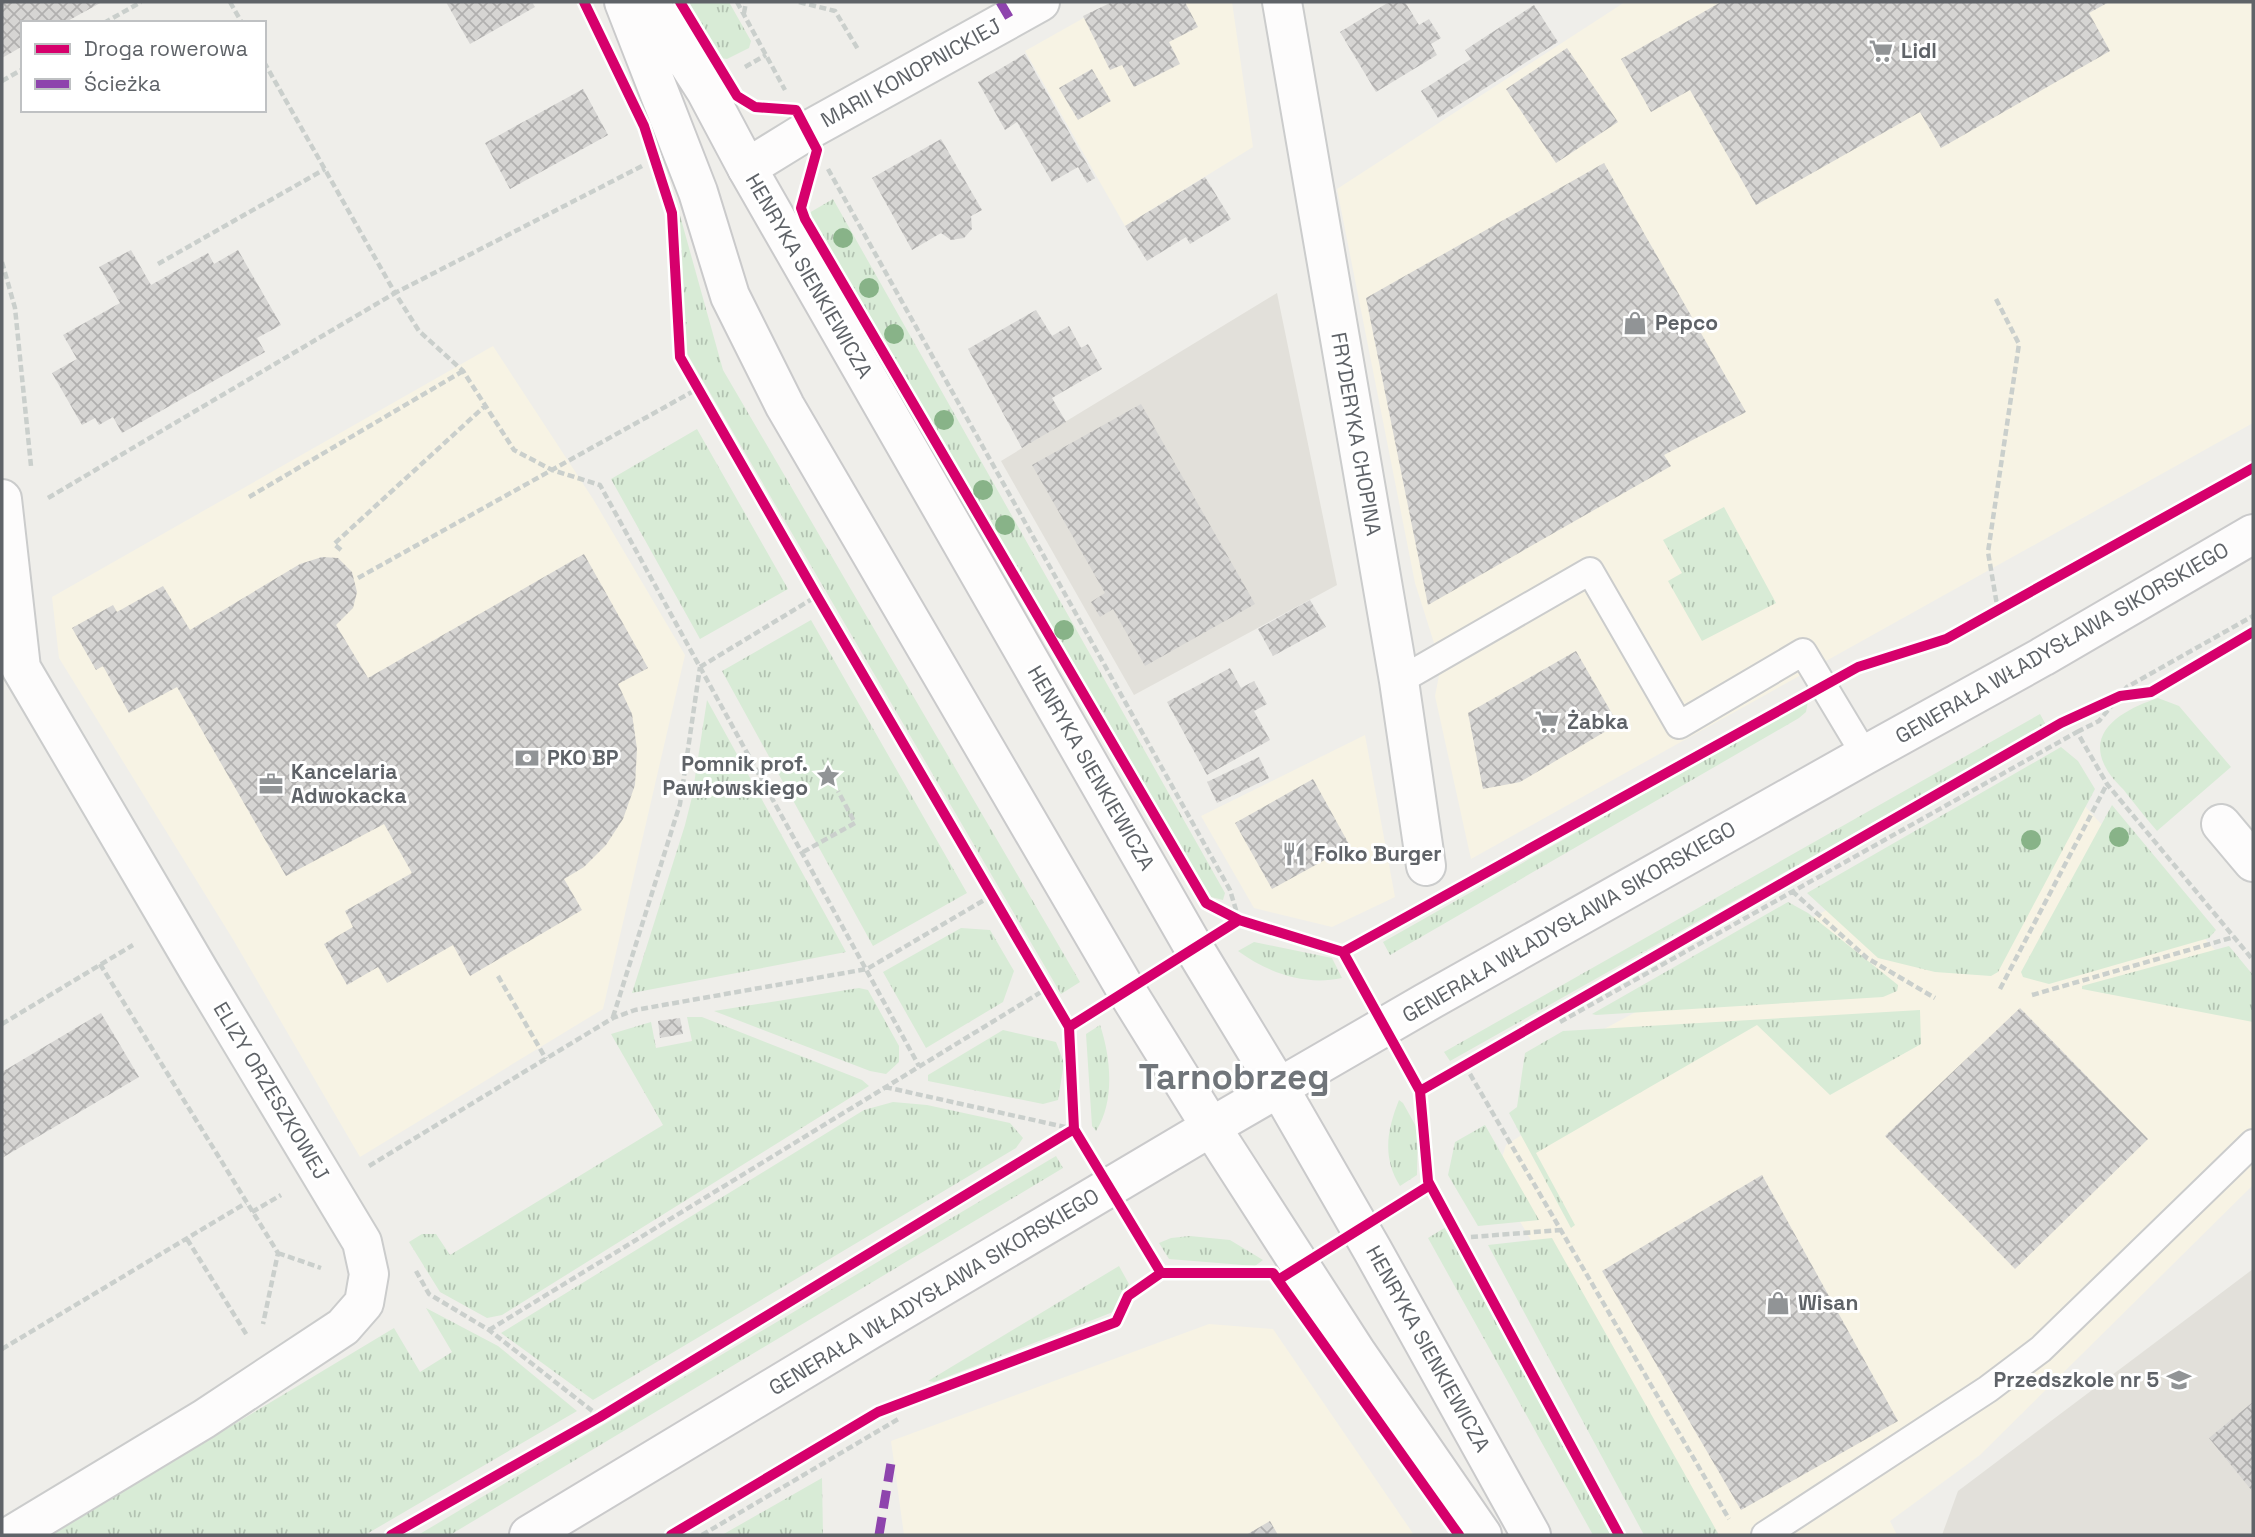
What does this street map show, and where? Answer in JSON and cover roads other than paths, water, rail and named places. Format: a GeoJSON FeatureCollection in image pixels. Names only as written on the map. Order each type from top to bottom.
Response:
{"type":"FeatureCollection","features":[{"type":"Feature","properties":{"kind":"street"},"geometry":{"type":"LineString","coordinates":[[624,2],[698,192],[730,296],[785,406],[1126,990],[1356,1352],[1482,1535]]}},
{"type":"Feature","properties":{"kind":"street","name":"HENRYKA SIENKIEWICZA"},"geometry":{"type":"LineString","coordinates":[[649,2],[706,91],[747,168],[1194,948],[1373,1251],[1531,1535]]}},
{"type":"Feature","properties":{"kind":"street","name":"FRYDERYKA CHOPINA"},"geometry":{"type":"LineString","coordinates":[[1282,2],[1399,681],[1426,866]]}},
{"type":"Feature","properties":{"kind":"street","name":"MARII KONOPNICKIEJ"},"geometry":{"type":"LineString","coordinates":[[747,168],[1017,7]]}},
{"type":"Feature","properties":{"kind":"street","name":"ELIZY ORZESZKOWEJ"},"geometry":{"type":"LineString","coordinates":[[12,1535],[204,1419],[343,1327],[364,1303],[369,1274],[362,1242],[21,668],[17,489]]}},
{"type":"Feature","properties":{"kind":"street","name":"GENERAŁA WŁADYSŁAWA SIKORSKIEGO"},"geometry":{"type":"LineString","coordinates":[[529,1535],[869,1329],[1211,1127],[1425,1003],[2042,657],[2253,534]]}},
{"type":"Feature","properties":{"kind":"street"},"geometry":{"type":"LineString","coordinates":[[2221,824],[2253,862]]}},
{"type":"Feature","properties":{"kind":"lane"},"geometry":{"type":"LineString","coordinates":[[1399,681],[1590,571],[1678,725],[1803,652],[1865,755]]}},
{"type":"Feature","properties":{"kind":"lane"},"geometry":{"type":"LineString","coordinates":[[1765,1535],[1988,1389],[2041,1349],[2253,1143]]}},
{"type":"Feature","properties":{"kind":"place","name":"Lidl"},"geometry":{"type":"Point","coordinates":[1881,51]}},
{"type":"Feature","properties":{"kind":"place","name":"Pepco"},"geometry":{"type":"Point","coordinates":[1635,323]}},
{"type":"Feature","properties":{"kind":"place","name":"Żabka"},"geometry":{"type":"Point","coordinates":[1547,722]}},
{"type":"Feature","properties":{"kind":"place","name":"PKO BP"},"geometry":{"type":"Point","coordinates":[527,758]}},
{"type":"Feature","properties":{"kind":"place","name":"Pomnik prof. Pawłowskiego"},"geometry":{"type":"Point","coordinates":[828,776]}},
{"type":"Feature","properties":{"kind":"place","name":"Kancelaria Adwokacka"},"geometry":{"type":"Point","coordinates":[271,784]}},
{"type":"Feature","properties":{"kind":"place","name":"Folko Burger"},"geometry":{"type":"Point","coordinates":[1294,854]}},
{"type":"Feature","properties":{"kind":"place","name":"Wisan"},"geometry":{"type":"Point","coordinates":[1778,1303]}},
{"type":"Feature","properties":{"kind":"place","name":"Przedszkole nr 5"},"geometry":{"type":"Point","coordinates":[2179,1380]}},
{"type":"Feature","properties":{"kind":"district","name":"Tarnobrzeg"},"geometry":{"type":"Point","coordinates":[1234,1077]}}]}
